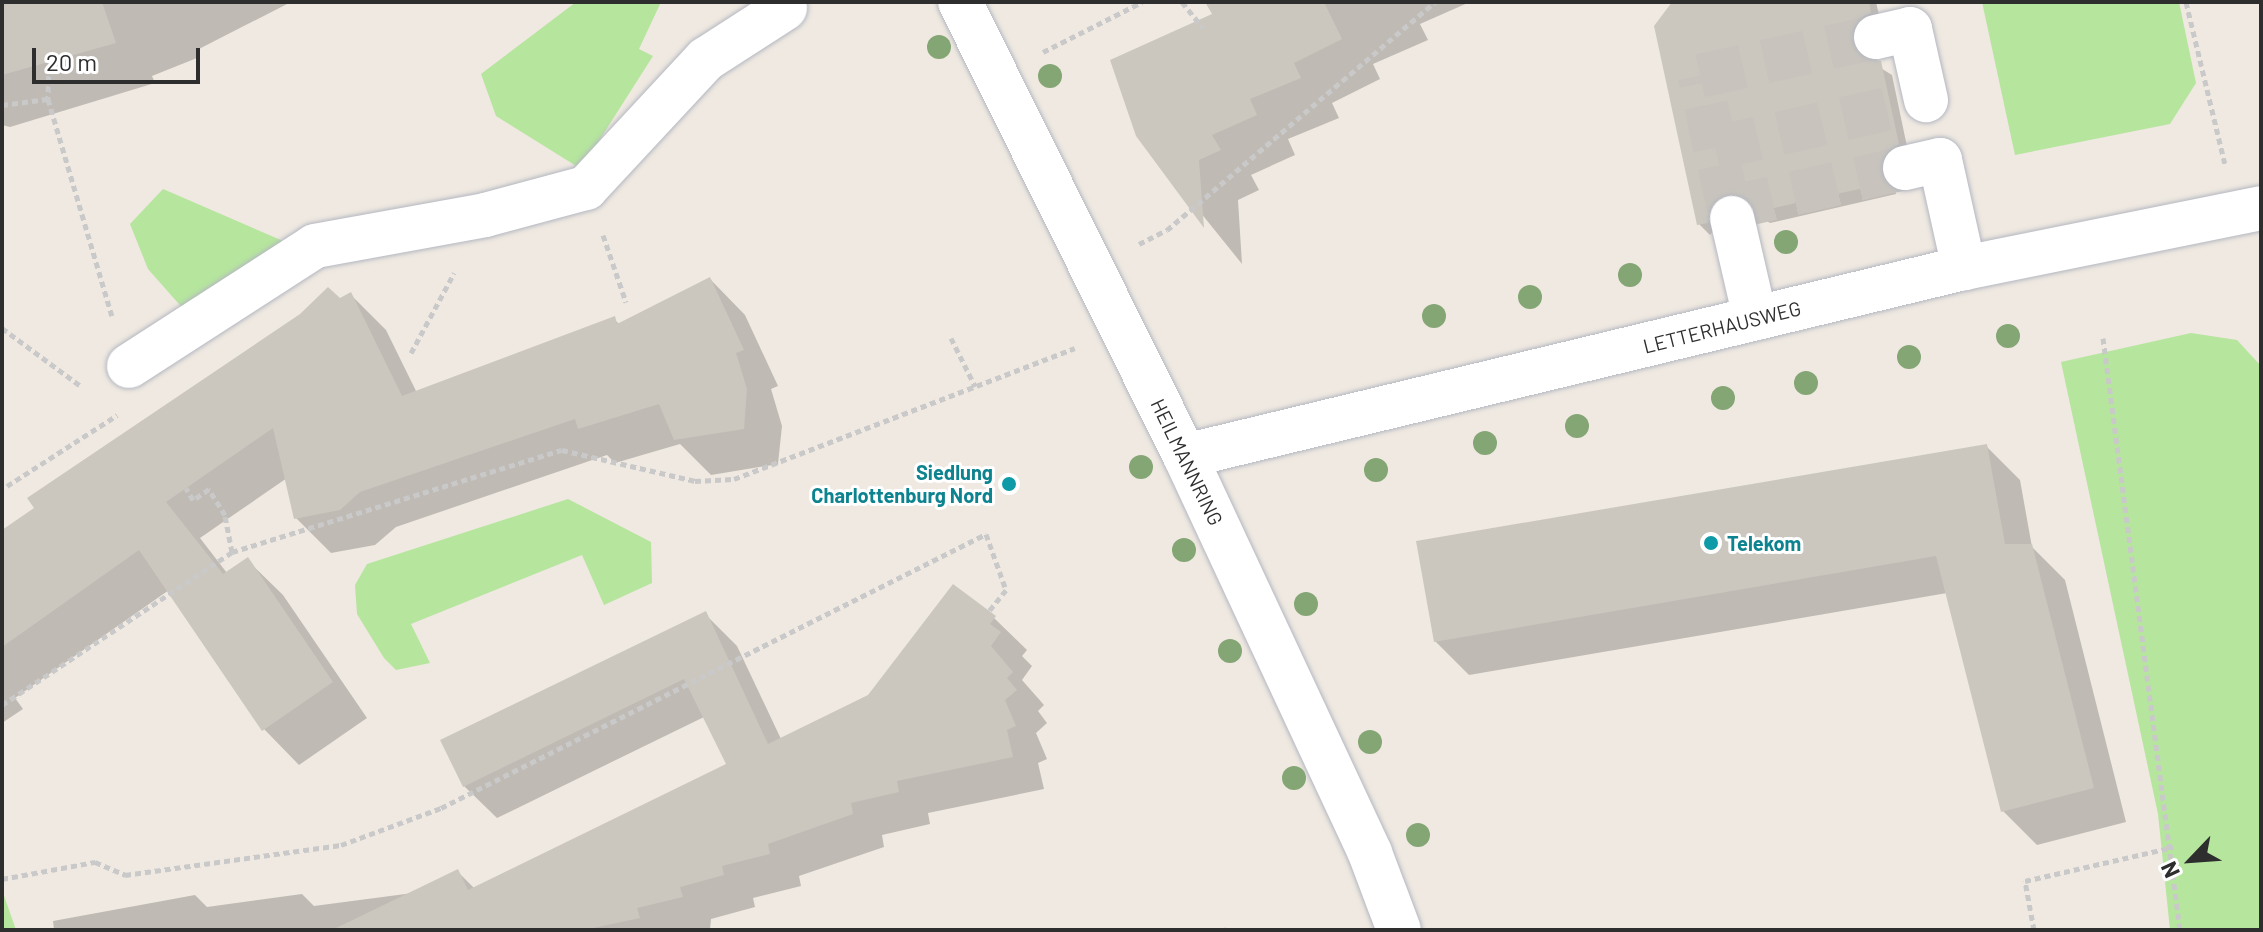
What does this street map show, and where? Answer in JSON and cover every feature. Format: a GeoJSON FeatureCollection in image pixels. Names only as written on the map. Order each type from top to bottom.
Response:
{"type":"FeatureCollection","features":[{"type":"Feature","properties":{"kind":"street","name":"HEILMANNRING"},"geometry":{"type":"LineString","coordinates":[[960,2],[1185,456],[1370,853],[1399,930]]}},
{"type":"Feature","properties":{"kind":"street"},"geometry":{"type":"LineString","coordinates":[[129,366],[315,246],[485,215],[586,188],[706,59],[785,8]]}},
{"type":"Feature","properties":{"kind":"street"},"geometry":{"type":"LineString","coordinates":[[1876,37],[1910,29],[1908,104],[1922,164],[1964,268]]}},
{"type":"Feature","properties":{"kind":"street","name":"LETTERHAUSWEG"},"geometry":{"type":"LineString","coordinates":[[1185,456],[1964,268],[2261,208]]}},
{"type":"Feature","properties":{"kind":"street"},"geometry":{"type":"LineString","coordinates":[[1732,218],[1755,318]]}},
{"type":"Feature","properties":{"kind":"path"},"geometry":{"type":"LineString","coordinates":[[996,75],[1142,2]]}},
{"type":"Feature","properties":{"kind":"path"},"geometry":{"type":"LineString","coordinates":[[1182,2],[1203,28]]}},
{"type":"Feature","properties":{"kind":"path"},"geometry":{"type":"LineString","coordinates":[[1091,268],[1167,230],[1435,2]]}},
{"type":"Feature","properties":{"kind":"path"},"geometry":{"type":"LineString","coordinates":[[2186,2],[2217,131]]}},
{"type":"Feature","properties":{"kind":"path"},"geometry":{"type":"LineString","coordinates":[[7,486],[139,400],[48,99],[49,66]]}},
{"type":"Feature","properties":{"kind":"path"},"geometry":{"type":"LineString","coordinates":[[2,105],[48,99]]}},
{"type":"Feature","properties":{"kind":"path"},"geometry":{"type":"LineString","coordinates":[[586,188],[626,302]]}},
{"type":"Feature","properties":{"kind":"path"},"geometry":{"type":"LineString","coordinates":[[411,353],[485,215]]}},
{"type":"Feature","properties":{"kind":"path"},"geometry":{"type":"LineString","coordinates":[[2,328],[95,397]]}},
{"type":"Feature","properties":{"kind":"path"},"geometry":{"type":"LineString","coordinates":[[2,705],[232,552],[562,450],[695,481],[734,479],[1122,331]]}},
{"type":"Feature","properties":{"kind":"path"},"geometry":{"type":"LineString","coordinates":[[951,338],[975,386]]}},
{"type":"Feature","properties":{"kind":"path"},"geometry":{"type":"LineString","coordinates":[[2103,338],[2173,847],[2180,930]]}},
{"type":"Feature","properties":{"kind":"path"},"geometry":{"type":"LineString","coordinates":[[106,406],[118,414]]}},
{"type":"Feature","properties":{"kind":"path"},"geometry":{"type":"LineString","coordinates":[[186,488],[193,500],[209,489],[225,515],[232,552]]}},
{"type":"Feature","properties":{"kind":"path"},"geometry":{"type":"LineString","coordinates":[[2,879],[95,862],[125,875],[341,845],[441,808],[986,534],[1006,590],[989,611]]}},
{"type":"Feature","properties":{"kind":"path"},"geometry":{"type":"LineString","coordinates":[[2034,930],[2025,881],[2173,847]]}},
{"type":"Feature","properties":{"kind":"green space"},"geometry":{"type":"Polygon","coordinates":[[[576,2],[661,2],[639,49],[653,56],[581,169],[496,116],[481,74],[576,2]]]}},
{"type":"Feature","properties":{"kind":"green space"},"geometry":{"type":"Polygon","coordinates":[[[1982,2],[2179,2],[2196,83],[2170,124],[2015,155],[1982,2]]]}},
{"type":"Feature","properties":{"kind":"green space"},"geometry":{"type":"Polygon","coordinates":[[[163,189],[290,244],[186,312],[148,269],[130,224],[163,189]]]}},
{"type":"Feature","properties":{"kind":"green space"},"geometry":{"type":"Polygon","coordinates":[[[2191,333],[2237,340],[2261,366],[2261,930],[2170,930],[2158,814],[2061,362],[2191,333]]]}},
{"type":"Feature","properties":{"kind":"green space"},"geometry":{"type":"Polygon","coordinates":[[[568,499],[651,542],[652,583],[604,605],[582,555],[411,624],[430,663],[396,670],[384,658],[357,614],[355,585],[367,564],[568,499]]]}},
{"type":"Feature","properties":{"kind":"green space"},"geometry":{"type":"Polygon","coordinates":[[[2,890],[16,930],[2,930],[2,890]]]}},
{"type":"Feature","properties":{"kind":"building"},"geometry":{"type":"Polygon","coordinates":[[[2,2],[102,2],[116,43],[2,75],[2,2]]]}},
{"type":"Feature","properties":{"kind":"building"},"geometry":{"type":"Polygon","coordinates":[[[1205,2],[1324,2],[1342,39],[1294,63],[1301,78],[1250,99],[1257,115],[1212,135],[1221,150],[1199,160],[1204,228],[1136,136],[1110,60],[1212,14],[1205,2]]]}},
{"type":"Feature","properties":{"kind":"building"},"geometry":{"type":"Polygon","coordinates":[[[1672,2],[1869,2],[1871,13],[1858,19],[1852,42],[1858,55],[1881,61],[1899,144],[1881,160],[1886,183],[1756,212],[1750,200],[1727,194],[1714,200],[1708,223],[1697,225],[1654,26],[1672,2]]]}},
{"type":"Feature","properties":{"kind":"building"},"geometry":{"type":"Polygon","coordinates":[[[710,277],[744,350],[736,353],[747,389],[744,429],[674,440],[659,404],[578,429],[575,419],[360,492],[340,510],[294,519],[273,428],[166,502],[223,574],[248,557],[333,682],[262,731],[139,550],[2,647],[2,530],[34,508],[27,498],[300,314],[328,287],[340,298],[351,292],[402,396],[615,316],[617,324],[710,277]]]}},
{"type":"Feature","properties":{"kind":"building","name":"Telekom"},"geometry":{"type":"Polygon","coordinates":[[[1987,444],[2005,544],[2032,544],[2094,788],[2001,812],[1936,556],[1434,642],[1416,541],[1987,444]]]}},
{"type":"Feature","properties":{"kind":"building"},"geometry":{"type":"Polygon","coordinates":[[[953,584],[996,616],[990,624],[1001,632],[991,646],[1013,672],[1007,678],[1017,690],[1005,700],[1016,726],[1007,730],[1013,757],[897,781],[899,792],[851,803],[853,814],[768,844],[770,854],[722,866],[724,875],[680,887],[683,897],[637,908],[640,918],[584,930],[332,930],[458,869],[468,890],[726,764],[684,679],[463,787],[440,740],[706,611],[768,744],[868,695],[953,584]]]}},
{"type":"Feature","properties":{"kind":"tunnel"},"geometry":{"type":"LineString","coordinates":[[1715,148],[1700,76],[1876,37]]}},
{"type":"Feature","properties":{"kind":"tunnel"},"geometry":{"type":"LineString","coordinates":[[1729,208],[1715,148],[1891,108]]}},
{"type":"Feature","properties":{"kind":"tunnel"},"geometry":{"type":"LineString","coordinates":[[1732,218],[1729,208],[1905,168]]}},
{"type":"Feature","properties":{"kind":"place","name":"Siedlung Charlottenburg Nord"},"geometry":{"type":"Point","coordinates":[1009,484]}},
{"type":"Feature","properties":{"kind":"place","name":"Telekom"},"geometry":{"type":"Point","coordinates":[1711,543]}}]}
